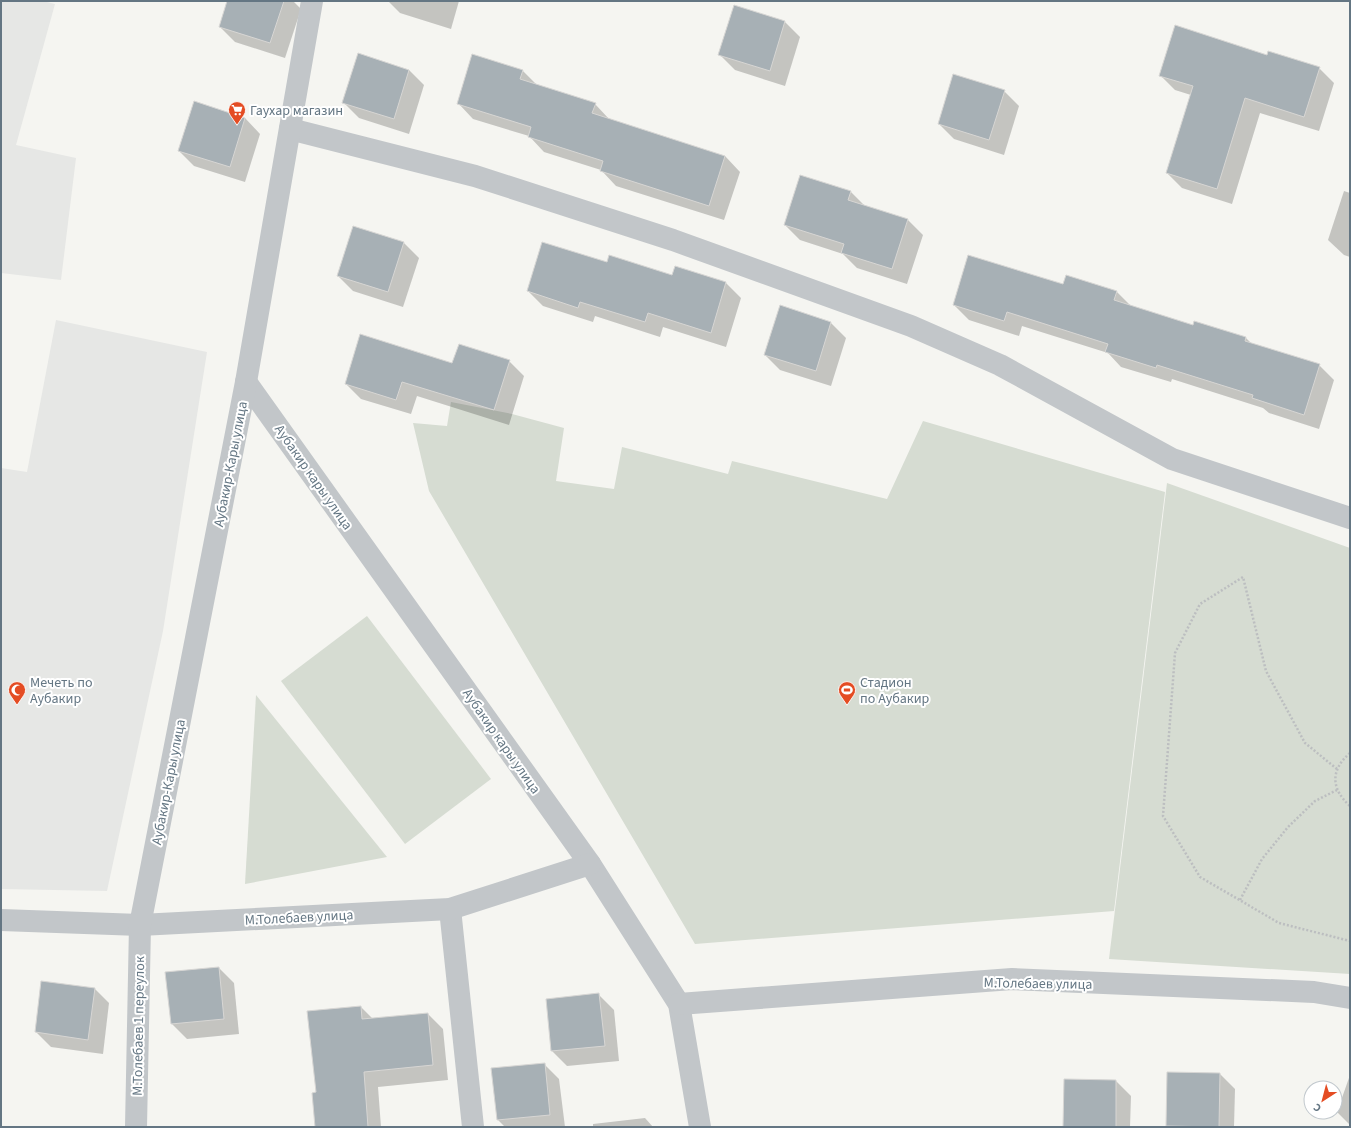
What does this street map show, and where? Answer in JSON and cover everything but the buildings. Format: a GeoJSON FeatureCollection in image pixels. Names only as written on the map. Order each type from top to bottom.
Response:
{"type":"FeatureCollection","features":[{"type":"Feature","properties":{"kind":"street","name":"Аубакир-Кары улица"},"geometry":{"type":"LineString","coordinates":[[140,925],[246,382],[312,1]]}},
{"type":"Feature","properties":{"kind":"street"},"geometry":{"type":"LineString","coordinates":[[290,129],[475,176],[673,240],[910,326],[1000,365],[1172,459],[1350,518]]}},
{"type":"Feature","properties":{"kind":"street","name":"Аубакир кары улица"},"geometry":{"type":"LineString","coordinates":[[246,382],[590,864],[679,1004],[700,1127]]}},
{"type":"Feature","properties":{"kind":"street","name":"М.Толебаев улица"},"geometry":{"type":"LineString","coordinates":[[1,920],[140,925],[450,909],[590,864]]}},
{"type":"Feature","properties":{"kind":"street"},"geometry":{"type":"LineString","coordinates":[[450,909],[473,1127]]}},
{"type":"Feature","properties":{"kind":"street","name":"М.Толебаев 1 переулок"},"geometry":{"type":"LineString","coordinates":[[136,1127],[140,925]]}},
{"type":"Feature","properties":{"kind":"street","name":"М.Толебаев улица"},"geometry":{"type":"LineString","coordinates":[[679,1004],[1012,979],[1314,992],[1350,998]]}},
{"type":"Feature","properties":{"kind":"path"},"geometry":{"type":"LineString","coordinates":[[1337,769],[1305,744],[1266,671],[1242,577],[1200,604],[1175,653],[1163,816],[1200,877],[1279,923],[1350,941]]}},
{"type":"Feature","properties":{"kind":"path"},"geometry":{"type":"LineString","coordinates":[[1350,753],[1342,760],[1337,769],[1335,780],[1337,790],[1342,799],[1350,806]]}},
{"type":"Feature","properties":{"kind":"path"},"geometry":{"type":"LineString","coordinates":[[1240,900],[1262,859],[1288,828],[1315,801],[1337,790]]}},
{"type":"Feature","properties":{"kind":"shaded area"},"geometry":{"type":"Polygon","coordinates":[[[1,1],[43,1],[55,4],[16,145],[76,158],[61,280],[1,273],[1,1]]]}},
{"type":"Feature","properties":{"kind":"shaded area"},"geometry":{"type":"Polygon","coordinates":[[[56,320],[207,352],[163,631],[107,891],[1,889],[1,468],[27,472],[56,320]]]}},
{"type":"Feature","properties":{"kind":"shaded area","name":"Стадион по Аубакир"},"geometry":{"type":"Polygon","coordinates":[[[451,402],[512,414],[564,428],[556,481],[614,489],[622,447],[728,474],[732,461],[887,499],[923,421],[1165,492],[1114,911],[695,944],[429,491],[413,423],[447,426],[451,402]]]}},
{"type":"Feature","properties":{"kind":"shaded area"},"geometry":{"type":"Polygon","coordinates":[[[1167,483],[1350,548],[1350,974],[1109,959],[1167,483]]]}},
{"type":"Feature","properties":{"kind":"shaded area"},"geometry":{"type":"Polygon","coordinates":[[[367,616],[491,779],[405,844],[281,681],[367,616]]]}},
{"type":"Feature","properties":{"kind":"shaded area"},"geometry":{"type":"Polygon","coordinates":[[[256,695],[387,857],[245,884],[256,695]]]}},
{"type":"Feature","properties":{"kind":"place","name":"Гаухар магазин"},"geometry":{"type":"Point","coordinates":[237,125]}},
{"type":"Feature","properties":{"kind":"place","name":"Мечеть по Аубакир"},"geometry":{"type":"Point","coordinates":[17,705]}},
{"type":"Feature","properties":{"kind":"place","name":"Стадион по Аубакир"},"geometry":{"type":"Point","coordinates":[847,705]}}]}
